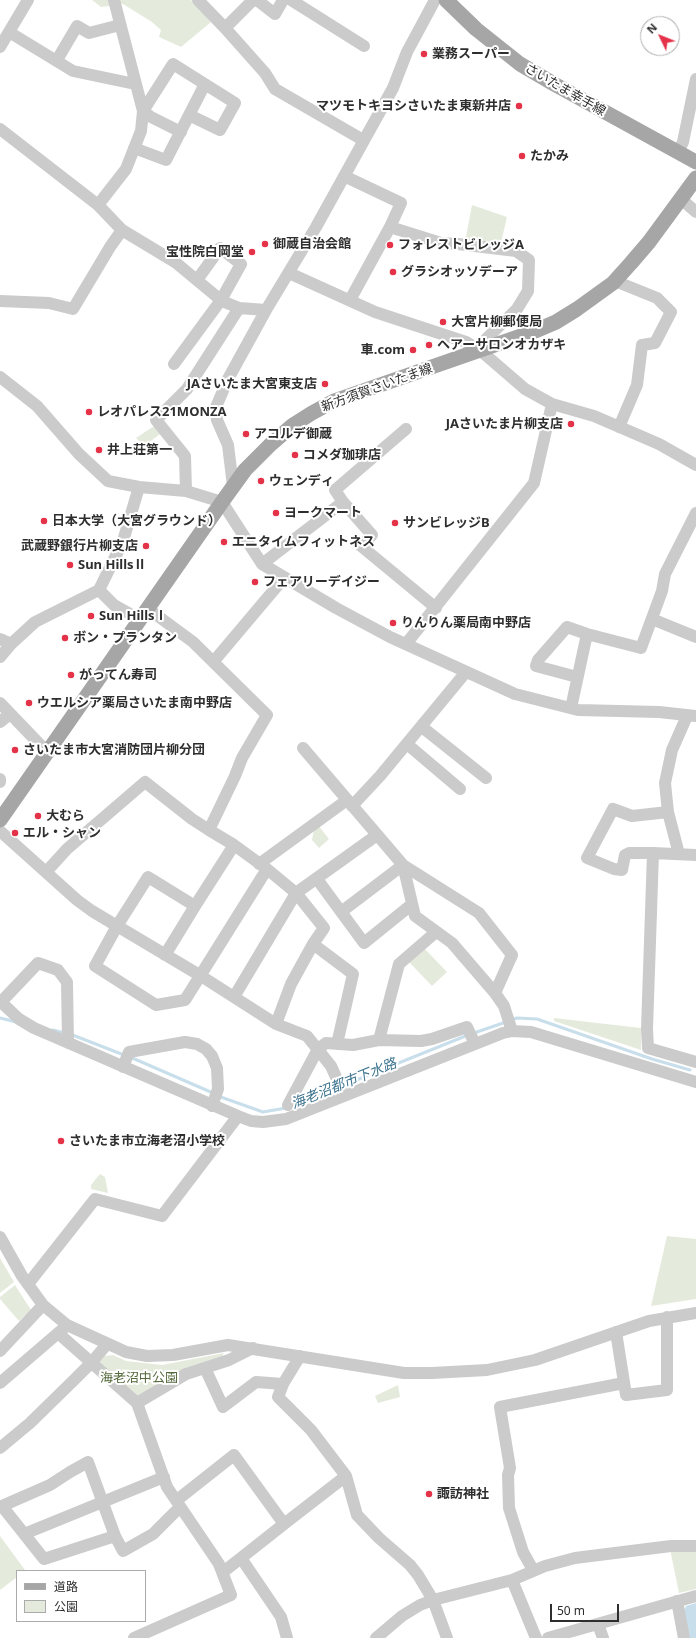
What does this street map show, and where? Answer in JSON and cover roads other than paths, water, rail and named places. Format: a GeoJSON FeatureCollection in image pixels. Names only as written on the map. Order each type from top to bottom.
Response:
{"type":"FeatureCollection","features":[{"type":"Feature","properties":{"kind":"main road","name":"さいたま幸手線"},"geometry":{"type":"LineString","coordinates":[[446,0],[476,30],[520,64],[696,162]]}},
{"type":"Feature","properties":{"kind":"main road","name":"新方須賀さいたま線"},"geometry":{"type":"LineString","coordinates":[[0,820],[233,486],[249,466],[271,444],[312,413],[334,401],[480,351],[556,322],[583,305],[615,281],[649,242],[696,178]]}},
{"type":"Feature","properties":{"kind":"street"},"geometry":{"type":"LineString","coordinates":[[0,47],[28,0]]}},
{"type":"Feature","properties":{"kind":"street"},"geometry":{"type":"LineString","coordinates":[[98,205],[126,169],[141,131],[143,111],[114,0]]}},
{"type":"Feature","properties":{"kind":"street"},"geometry":{"type":"LineString","coordinates":[[198,0],[225,28],[264,73],[275,89],[363,140]]}},
{"type":"Feature","properties":{"kind":"street"},"geometry":{"type":"LineString","coordinates":[[225,28],[253,0]]}},
{"type":"Feature","properties":{"kind":"street"},"geometry":{"type":"LineString","coordinates":[[257,0],[275,14],[283,0]]}},
{"type":"Feature","properties":{"kind":"street"},"geometry":{"type":"LineString","coordinates":[[291,0],[364,46]]}},
{"type":"Feature","properties":{"kind":"street"},"geometry":{"type":"LineString","coordinates":[[233,486],[228,445],[216,420],[216,407],[228,379],[266,310],[289,273],[393,88],[407,52],[435,0]]}},
{"type":"Feature","properties":{"kind":"street"},"geometry":{"type":"LineString","coordinates":[[57,60],[77,26],[89,33],[120,25]]}},
{"type":"Feature","properties":{"kind":"street"},"geometry":{"type":"LineString","coordinates":[[9,32],[73,71],[135,84]]}},
{"type":"Feature","properties":{"kind":"street"},"geometry":{"type":"LineString","coordinates":[[143,111],[173,64],[236,103],[220,130],[189,115]]}},
{"type":"Feature","properties":{"kind":"street"},"geometry":{"type":"LineString","coordinates":[[678,152],[683,142],[696,79]]}},
{"type":"Feature","properties":{"kind":"street"},"geometry":{"type":"LineString","coordinates":[[134,148],[166,160],[205,84]]}},
{"type":"Feature","properties":{"kind":"street"},"geometry":{"type":"LineString","coordinates":[[143,111],[151,117],[181,132]]}},
{"type":"Feature","properties":{"kind":"street"},"geometry":{"type":"LineString","coordinates":[[0,129],[98,205],[122,230],[175,262],[221,300],[239,308],[266,310]]}},
{"type":"Feature","properties":{"kind":"street"},"geometry":{"type":"LineString","coordinates":[[344,176],[401,203],[390,227],[350,300]]}},
{"type":"Feature","properties":{"kind":"street"},"geometry":{"type":"LineString","coordinates":[[681,199],[696,212]]}},
{"type":"Feature","properties":{"kind":"street"},"geometry":{"type":"LineString","coordinates":[[390,227],[441,243],[516,251],[529,260],[528,291],[517,309],[486,339],[480,351]]}},
{"type":"Feature","properties":{"kind":"street"},"geometry":{"type":"LineString","coordinates":[[0,301],[50,303],[73,309],[110,247],[122,230]]}},
{"type":"Feature","properties":{"kind":"street"},"geometry":{"type":"LineString","coordinates":[[174,364],[221,300],[241,264],[220,248],[197,280]]}},
{"type":"Feature","properties":{"kind":"street"},"geometry":{"type":"LineString","coordinates":[[289,273],[375,312],[466,342],[480,351],[526,390],[552,404],[594,416],[694,459]]}},
{"type":"Feature","properties":{"kind":"street"},"geometry":{"type":"LineString","coordinates":[[615,281],[657,298],[671,312],[655,343],[642,345],[637,385],[619,427]]}},
{"type":"Feature","properties":{"kind":"street"},"geometry":{"type":"LineString","coordinates":[[186,491],[185,456],[156,420],[187,389],[239,308]]}},
{"type":"Feature","properties":{"kind":"street"},"geometry":{"type":"LineString","coordinates":[[0,377],[37,406],[79,454],[108,481],[139,487],[186,491],[222,502],[262,564],[336,608],[406,644],[515,694],[578,710],[659,712],[694,715],[672,750],[665,783],[668,812],[679,854]]}},
{"type":"Feature","properties":{"kind":"street"},"geometry":{"type":"LineString","coordinates":[[406,644],[534,483],[552,404]]}},
{"type":"Feature","properties":{"kind":"street"},"geometry":{"type":"LineString","coordinates":[[406,429],[335,490],[343,502],[372,535],[361,546],[436,608]]}},
{"type":"Feature","properties":{"kind":"street"},"geometry":{"type":"LineString","coordinates":[[0,657],[6,641],[35,622],[99,590],[123,541],[139,487]]}},
{"type":"Feature","properties":{"kind":"street"},"geometry":{"type":"LineString","coordinates":[[262,564],[343,502]]}},
{"type":"Feature","properties":{"kind":"street"},"geometry":{"type":"LineString","coordinates":[[577,677],[536,666],[538,660],[567,627],[587,634],[641,648],[662,591],[665,574],[696,513]]}},
{"type":"Feature","properties":{"kind":"street"},"geometry":{"type":"LineString","coordinates":[[214,661],[284,578]]}},
{"type":"Feature","properties":{"kind":"street"},"geometry":{"type":"LineString","coordinates":[[99,590],[114,605],[143,614],[193,642],[214,661],[267,715],[242,758],[209,830]]}},
{"type":"Feature","properties":{"kind":"street"},"geometry":{"type":"LineString","coordinates":[[652,619],[696,637]]}},
{"type":"Feature","properties":{"kind":"street"},"geometry":{"type":"LineString","coordinates":[[571,708],[587,634]]}},
{"type":"Feature","properties":{"kind":"street"},"geometry":{"type":"LineString","coordinates":[[195,906],[148,876],[117,926],[95,966],[156,1005],[185,1000],[201,976],[263,866],[349,803],[407,744],[466,672]]}},
{"type":"Feature","properties":{"kind":"street"},"geometry":{"type":"LineString","coordinates":[[0,703],[47,752]]}},
{"type":"Feature","properties":{"kind":"street"},"geometry":{"type":"LineString","coordinates":[[0,722],[10,714]]}},
{"type":"Feature","properties":{"kind":"street"},"geometry":{"type":"LineString","coordinates":[[422,727],[486,778]]}},
{"type":"Feature","properties":{"kind":"street"},"geometry":{"type":"LineString","coordinates":[[407,744],[460,789]]}},
{"type":"Feature","properties":{"kind":"street"},"geometry":{"type":"LineString","coordinates":[[303,748],[403,865],[479,913],[512,955],[495,993]]}},
{"type":"Feature","properties":{"kind":"street"},"geometry":{"type":"LineString","coordinates":[[46,872],[68,849],[145,782],[192,819],[234,845],[296,892],[324,928],[313,944],[291,984],[276,1024]]}},
{"type":"Feature","properties":{"kind":"street"},"geometry":{"type":"LineString","coordinates":[[668,812],[632,816],[613,809],[587,858],[614,869],[622,870],[625,856],[628,853],[696,855]]}},
{"type":"Feature","properties":{"kind":"street"},"geometry":{"type":"LineString","coordinates":[[0,831],[92,911],[201,976],[276,1024],[307,1036],[331,1066],[344,1095]]}},
{"type":"Feature","properties":{"kind":"street"},"geometry":{"type":"LineString","coordinates":[[234,997],[296,892],[377,834]]}},
{"type":"Feature","properties":{"kind":"street"},"geometry":{"type":"LineString","coordinates":[[165,955],[234,845]]}},
{"type":"Feature","properties":{"kind":"street"},"geometry":{"type":"LineString","coordinates":[[653,853],[647,1029],[648,1048],[696,1062]]}},
{"type":"Feature","properties":{"kind":"street"},"geometry":{"type":"LineString","coordinates":[[403,865],[414,916],[452,943],[495,993],[504,1006],[510,1023],[531,1032],[696,1081]]}},
{"type":"Feature","properties":{"kind":"street"},"geometry":{"type":"LineString","coordinates":[[341,912],[403,865]]}},
{"type":"Feature","properties":{"kind":"street"},"geometry":{"type":"LineString","coordinates":[[317,878],[364,942],[411,905]]}},
{"type":"Feature","properties":{"kind":"street"},"geometry":{"type":"LineString","coordinates":[[379,1040],[399,964],[436,932]]}},
{"type":"Feature","properties":{"kind":"street"},"geometry":{"type":"LineString","coordinates":[[313,944],[353,974],[337,1044]]}},
{"type":"Feature","properties":{"kind":"street"},"geometry":{"type":"LineString","coordinates":[[68,1043],[67,982],[58,970],[38,963],[1,1001],[19,1019],[34,1028],[68,1043],[212,1106],[251,1121],[274,1122],[286,1119],[503,1033],[510,1023]]}},
{"type":"Feature","properties":{"kind":"street"},"geometry":{"type":"LineString","coordinates":[[288,1105],[318,1049],[326,1044],[353,1045],[379,1040],[427,1040],[467,1027],[475,1044]]}},
{"type":"Feature","properties":{"kind":"street"},"geometry":{"type":"LineString","coordinates":[[123,1067],[129,1052],[185,1042],[197,1044],[206,1049],[212,1056],[217,1068],[218,1089],[212,1106]]}},
{"type":"Feature","properties":{"kind":"street"},"geometry":{"type":"LineString","coordinates":[[28,1284],[95,1199],[162,1216],[238,1116]]}},
{"type":"Feature","properties":{"kind":"street"},"geometry":{"type":"LineString","coordinates":[[0,1237],[28,1284],[43,1305],[92,1362],[137,1403],[167,1487],[223,1572],[231,1595],[134,1638]]}},
{"type":"Feature","properties":{"kind":"street"},"geometry":{"type":"LineString","coordinates":[[0,1351],[43,1305]]}},
{"type":"Feature","properties":{"kind":"street"},"geometry":{"type":"LineString","coordinates":[[63,1329],[126,1352],[147,1356],[173,1355],[228,1345],[404,1372],[432,1373],[475,1371],[520,1364],[616,1332],[667,1317],[696,1312]]}},
{"type":"Feature","properties":{"kind":"street"},"geometry":{"type":"LineString","coordinates":[[616,1332],[626,1395],[667,1390],[667,1317]]}},
{"type":"Feature","properties":{"kind":"street"},"geometry":{"type":"LineString","coordinates":[[0,1383],[63,1329]]}},
{"type":"Feature","properties":{"kind":"street"},"geometry":{"type":"LineString","coordinates":[[0,1448],[30,1423],[92,1362],[107,1344]]}},
{"type":"Feature","properties":{"kind":"street"},"geometry":{"type":"LineString","coordinates":[[137,1403],[186,1374],[229,1360],[254,1348]]}},
{"type":"Feature","properties":{"kind":"street"},"geometry":{"type":"LineString","coordinates":[[300,1356],[282,1384],[278,1397],[311,1430],[346,1476],[357,1514],[378,1538],[410,1565],[433,1600],[447,1638]]}},
{"type":"Feature","properties":{"kind":"street"},"geometry":{"type":"LineString","coordinates":[[205,1368],[223,1407],[256,1382],[282,1384]]}},
{"type":"Feature","properties":{"kind":"street"},"geometry":{"type":"LineString","coordinates":[[533,1570],[523,1552],[509,1508],[508,1475],[510,1468],[500,1406],[624,1382]]}},
{"type":"Feature","properties":{"kind":"street"},"geometry":{"type":"LineString","coordinates":[[115,1536],[44,1560],[2,1506],[50,1485],[88,1462],[115,1536],[123,1551],[153,1534],[178,1504],[234,1455],[284,1524]]}},
{"type":"Feature","properties":{"kind":"street"},"geometry":{"type":"LineString","coordinates":[[223,1572],[346,1476]]}},
{"type":"Feature","properties":{"kind":"street"},"geometry":{"type":"LineString","coordinates":[[24,1534],[164,1477]]}},
{"type":"Feature","properties":{"kind":"street"},"geometry":{"type":"LineString","coordinates":[[376,1638],[402,1616],[420,1605],[433,1600],[512,1580],[545,1566],[575,1558],[671,1546],[696,1546]]}},
{"type":"Feature","properties":{"kind":"street"},"geometry":{"type":"LineString","coordinates":[[241,1558],[281,1617],[287,1638]]}},
{"type":"Feature","properties":{"kind":"street"},"geometry":{"type":"LineString","coordinates":[[512,1580],[536,1638]]}},
{"type":"Feature","properties":{"kind":"street"},"geometry":{"type":"LineString","coordinates":[[548,1638],[696,1596]]}},
{"type":"Feature","properties":{"kind":"street"},"geometry":{"type":"LineString","coordinates":[[677,1601],[684,1638]]}},
{"type":"Feature","properties":{"kind":"street"},"geometry":{"type":"LineString","coordinates":[[598,1624],[603,1638]]}},
{"type":"Feature","properties":{"kind":"water"},"geometry":{"type":"Polygon","coordinates":[[[696,1603],[696,1638],[689,1638],[684,1610],[686,1606],[696,1603]]]}},
{"type":"Feature","properties":{"kind":"waterway","name":"海老沼都市下水路"},"geometry":{"type":"LineString","coordinates":[[0,1018],[16,1022]]}},
{"type":"Feature","properties":{"kind":"waterway","name":"海老沼都市下水路"},"geometry":{"type":"LineString","coordinates":[[511,1020],[517,1018],[537,1019],[652,1059],[690,1070]]}},
{"type":"Feature","properties":{"kind":"waterway","name":"海老沼都市下水路"},"geometry":{"type":"LineString","coordinates":[[474,1033],[506,1022]]}},
{"type":"Feature","properties":{"kind":"waterway","name":"海老沼都市下水路"},"geometry":{"type":"LineString","coordinates":[[53,1030],[65,1033]]}},
{"type":"Feature","properties":{"kind":"waterway","name":"海老沼都市下水路"},"geometry":{"type":"LineString","coordinates":[[70,1034],[124,1055]]}},
{"type":"Feature","properties":{"kind":"waterway","name":"海老沼都市下水路"},"geometry":{"type":"LineString","coordinates":[[344,1085],[468,1035]]}},
{"type":"Feature","properties":{"kind":"waterway","name":"海老沼都市下水路"},"geometry":{"type":"LineString","coordinates":[[130,1057],[213,1093]]}},
{"type":"Feature","properties":{"kind":"waterway","name":"海老沼都市下水路"},"geometry":{"type":"LineString","coordinates":[[292,1106],[338,1087]]}},
{"type":"Feature","properties":{"kind":"waterway","name":"海老沼都市下水路"},"geometry":{"type":"LineString","coordinates":[[218,1096],[263,1112],[286,1108]]}},
{"type":"Feature","properties":{"kind":"place","name":"業務スーパー"},"geometry":{"type":"Point","coordinates":[424,54]}},
{"type":"Feature","properties":{"kind":"place","name":"マツモトキヨシさいたま東新井店"},"geometry":{"type":"Point","coordinates":[519,106]}},
{"type":"Feature","properties":{"kind":"place","name":"たかみ"},"geometry":{"type":"Point","coordinates":[522,156]}},
{"type":"Feature","properties":{"kind":"place","name":"御蔵自治会館"},"geometry":{"type":"Point","coordinates":[265,244]}},
{"type":"Feature","properties":{"kind":"place","name":"フォレストビレッジA"},"geometry":{"type":"Point","coordinates":[390,245]}},
{"type":"Feature","properties":{"kind":"place","name":"宝性院白岡堂"},"geometry":{"type":"Point","coordinates":[252,252]}},
{"type":"Feature","properties":{"kind":"place","name":"グラシオッソデーア"},"geometry":{"type":"Point","coordinates":[393,272]}},
{"type":"Feature","properties":{"kind":"place","name":"大宮片柳郵便局"},"geometry":{"type":"Point","coordinates":[443,322]}},
{"type":"Feature","properties":{"kind":"place","name":"ヘアーサロンオカザキ"},"geometry":{"type":"Point","coordinates":[429,345]}},
{"type":"Feature","properties":{"kind":"place","name":"車.com"},"geometry":{"type":"Point","coordinates":[413,350]}},
{"type":"Feature","properties":{"kind":"place","name":"JAさいたま大宮東支店"},"geometry":{"type":"Point","coordinates":[325,384]}},
{"type":"Feature","properties":{"kind":"place","name":"レオパレス21MONZA"},"geometry":{"type":"Point","coordinates":[89,412]}},
{"type":"Feature","properties":{"kind":"place","name":"JAさいたま片柳支店"},"geometry":{"type":"Point","coordinates":[571,424]}},
{"type":"Feature","properties":{"kind":"place","name":"アコルデ御蔵"},"geometry":{"type":"Point","coordinates":[246,434]}},
{"type":"Feature","properties":{"kind":"place","name":"井上荘第一"},"geometry":{"type":"Point","coordinates":[99,450]}},
{"type":"Feature","properties":{"kind":"place","name":"コメダ珈琲店"},"geometry":{"type":"Point","coordinates":[295,455]}},
{"type":"Feature","properties":{"kind":"place","name":"ウェンディ"},"geometry":{"type":"Point","coordinates":[261,481]}},
{"type":"Feature","properties":{"kind":"place","name":"ヨークマート"},"geometry":{"type":"Point","coordinates":[276,513]}},
{"type":"Feature","properties":{"kind":"place","name":"日本大学（大宮グラウンド）"},"geometry":{"type":"Point","coordinates":[44,521]}},
{"type":"Feature","properties":{"kind":"place","name":"サンビレッジB"},"geometry":{"type":"Point","coordinates":[395,523]}},
{"type":"Feature","properties":{"kind":"place","name":"エニタイムフィットネス"},"geometry":{"type":"Point","coordinates":[224,542]}},
{"type":"Feature","properties":{"kind":"place","name":"武蔵野銀行片柳支店"},"geometry":{"type":"Point","coordinates":[146,546]}},
{"type":"Feature","properties":{"kind":"place","name":"Sun HillsⅡ"},"geometry":{"type":"Point","coordinates":[70,565]}},
{"type":"Feature","properties":{"kind":"place","name":"フェアリーデイジー"},"geometry":{"type":"Point","coordinates":[255,582]}},
{"type":"Feature","properties":{"kind":"place","name":"Sun HillsⅠ"},"geometry":{"type":"Point","coordinates":[91,616]}},
{"type":"Feature","properties":{"kind":"place","name":"りんりん薬局南中野店"},"geometry":{"type":"Point","coordinates":[393,623]}},
{"type":"Feature","properties":{"kind":"place","name":"ボン・プランタン"},"geometry":{"type":"Point","coordinates":[65,638]}},
{"type":"Feature","properties":{"kind":"place","name":"がってん寿司"},"geometry":{"type":"Point","coordinates":[71,675]}},
{"type":"Feature","properties":{"kind":"place","name":"ウエルシア薬局さいたま南中野店"},"geometry":{"type":"Point","coordinates":[29,703]}},
{"type":"Feature","properties":{"kind":"place","name":"さいたま市大宮消防団片柳分団"},"geometry":{"type":"Point","coordinates":[15,750]}},
{"type":"Feature","properties":{"kind":"place","name":"大むら"},"geometry":{"type":"Point","coordinates":[38,816]}},
{"type":"Feature","properties":{"kind":"place","name":"エル・シャン"},"geometry":{"type":"Point","coordinates":[15,833]}},
{"type":"Feature","properties":{"kind":"place","name":"さいたま市立海老沼小学校"},"geometry":{"type":"Point","coordinates":[61,1141]}},
{"type":"Feature","properties":{"kind":"place","name":"諏訪神社"},"geometry":{"type":"Point","coordinates":[429,1494]}},
{"type":"Feature","properties":{"kind":"park label","name":"海老沼中公園"},"geometry":{"type":"Point","coordinates":[139,1378]}}]}
